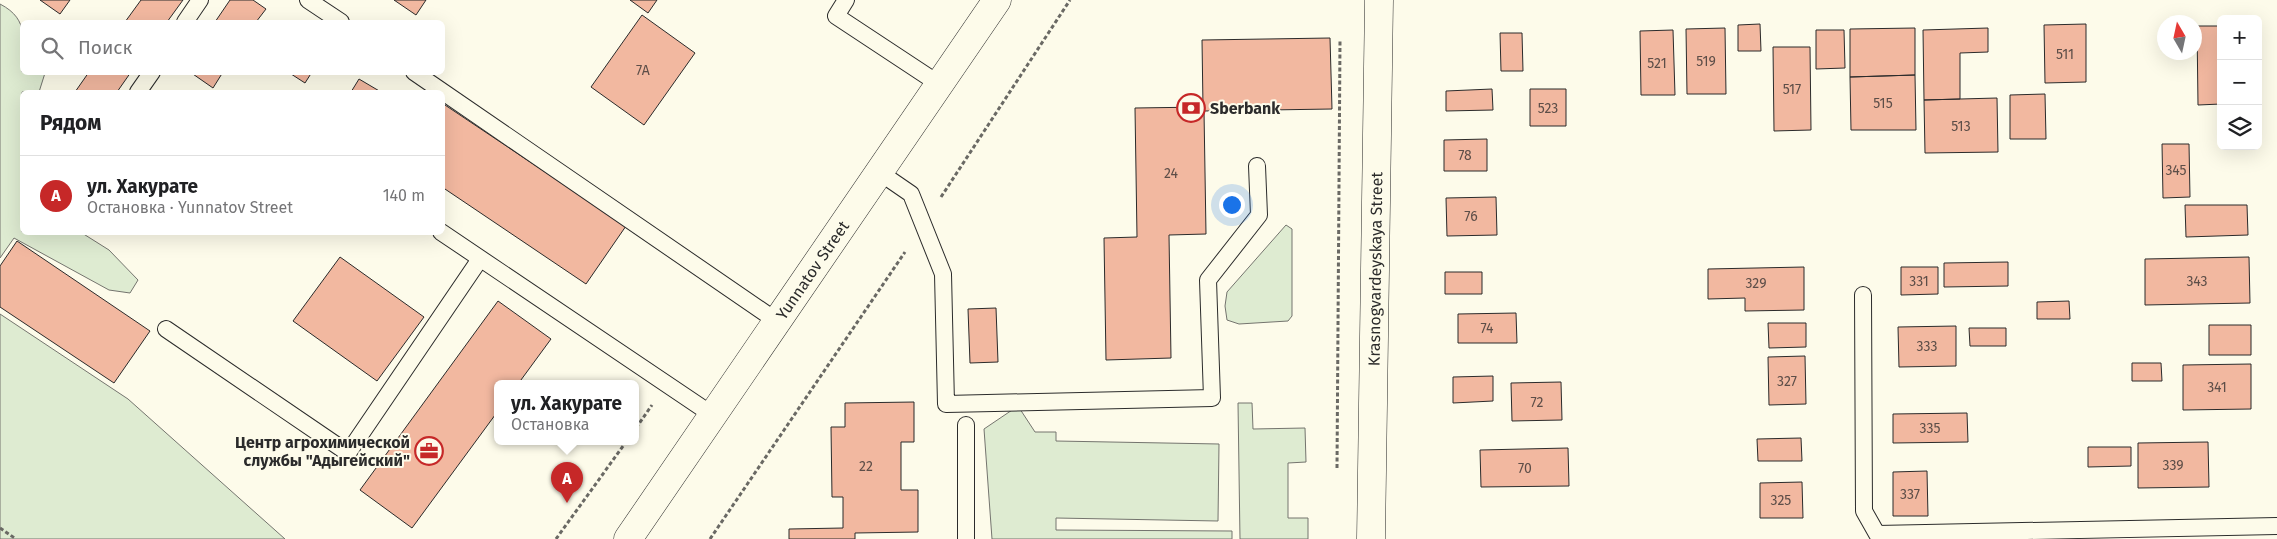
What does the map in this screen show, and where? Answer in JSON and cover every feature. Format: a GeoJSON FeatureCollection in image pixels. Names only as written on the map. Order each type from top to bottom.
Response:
{"type":"FeatureCollection","features":[{"type":"Feature","properties":{"kind":"main road","name":"Yunnatov Street"},"geometry":{"type":"LineString","coordinates":[[628,539],[997,0]]}},
{"type":"Feature","properties":{"kind":"main road","name":"Krasnogvardeyskaya Street"},"geometry":{"type":"LineString","coordinates":[[1372,539],[1379,0]]}},
{"type":"Feature","properties":{"kind":"lane"},"geometry":{"type":"LineString","coordinates":[[186,20],[200,0]]}},
{"type":"Feature","properties":{"kind":"lane"},"geometry":{"type":"LineString","coordinates":[[308,0],[338,20]]}},
{"type":"Feature","properties":{"kind":"lane"},"geometry":{"type":"LineString","coordinates":[[846,0],[836,16],[940,84]]}},
{"type":"Feature","properties":{"kind":"lane"},"geometry":{"type":"LineString","coordinates":[[139,90],[150,75]]}},
{"type":"Feature","properties":{"kind":"lane"},"geometry":{"type":"LineString","coordinates":[[418,75],[440,90]]}},
{"type":"Feature","properties":{"kind":"lane"},"geometry":{"type":"LineString","coordinates":[[445,93],[778,322]]}},
{"type":"Feature","properties":{"kind":"lane"},"geometry":{"type":"LineString","coordinates":[[879,172],[912,194],[943,274],[946,404],[1212,398],[1208,280],[1259,215],[1258,166]]}},
{"type":"Feature","properties":{"kind":"lane"},"geometry":{"type":"LineString","coordinates":[[445,235],[714,416]]}},
{"type":"Feature","properties":{"kind":"lane"},"geometry":{"type":"LineString","coordinates":[[166,329],[348,452],[480,259]]}},
{"type":"Feature","properties":{"kind":"lane"},"geometry":{"type":"LineString","coordinates":[[1863,296],[1864,511],[1877,534],[2277,526]]}},
{"type":"Feature","properties":{"kind":"lane"},"geometry":{"type":"LineString","coordinates":[[966,425],[966,539]]}},
{"type":"Feature","properties":{"kind":"path"},"geometry":{"type":"LineString","coordinates":[[710,539],[924,224],[1070,0]]}},
{"type":"Feature","properties":{"kind":"path"},"geometry":{"type":"LineString","coordinates":[[1337,469],[1340,42]]}},
{"type":"Feature","properties":{"kind":"path"},"geometry":{"type":"LineString","coordinates":[[556,539],[624,445]]}},
{"type":"Feature","properties":{"kind":"path"},"geometry":{"type":"LineString","coordinates":[[0,528],[16,539]]}},
{"type":"Feature","properties":{"kind":"green space"},"geometry":{"type":"Polygon","coordinates":[[[0,4],[10,10],[20,23],[20,75],[44,75],[40,90],[20,90],[20,235],[85,235],[109,250],[138,280],[130,293],[109,290],[14,238],[0,258],[0,4]]]}},
{"type":"Feature","properties":{"kind":"green space"},"geometry":{"type":"Polygon","coordinates":[[[1286,225],[1292,229],[1292,316],[1288,321],[1239,324],[1227,320],[1225,306],[1227,292],[1286,225]]]}},
{"type":"Feature","properties":{"kind":"green space"},"geometry":{"type":"Polygon","coordinates":[[[0,314],[128,399],[285,539],[0,539],[0,314]]]}},
{"type":"Feature","properties":{"kind":"green space"},"geometry":{"type":"Polygon","coordinates":[[[1238,403],[1252,403],[1253,429],[1305,428],[1306,462],[1288,463],[1288,518],[1308,518],[1308,539],[1240,539],[1238,403]]]}},
{"type":"Feature","properties":{"kind":"green space"},"geometry":{"type":"Polygon","coordinates":[[[1018,406],[1035,432],[1056,432],[1056,441],[1219,444],[1218,521],[1056,518],[1056,530],[1232,531],[1232,539],[992,539],[984,429],[1018,406]]]}},
{"type":"Feature","properties":{"kind":"building"},"geometry":{"type":"Polygon","coordinates":[[[40,0],[70,0],[60,14],[40,0]]]}},
{"type":"Feature","properties":{"kind":"building"},"geometry":{"type":"Polygon","coordinates":[[[141,0],[183,0],[168,20],[126,20],[141,0]]]}},
{"type":"Feature","properties":{"kind":"building"},"geometry":{"type":"Polygon","coordinates":[[[230,0],[253,0],[266,9],[258,20],[216,20],[230,0]]]}},
{"type":"Feature","properties":{"kind":"building"},"geometry":{"type":"Polygon","coordinates":[[[394,0],[426,0],[416,15],[394,0]]]}},
{"type":"Feature","properties":{"kind":"building"},"geometry":{"type":"Polygon","coordinates":[[[630,0],[657,0],[648,13],[630,0]]]}},
{"type":"Feature","properties":{"kind":"building"},"geometry":{"type":"Polygon","coordinates":[[[642,15],[695,53],[644,125],[591,87],[642,15]]]}},
{"type":"Feature","properties":{"kind":"building"},"geometry":{"type":"Polygon","coordinates":[[[1760,24],[1761,51],[1738,51],[1738,25],[1760,24]]]}},
{"type":"Feature","properties":{"kind":"building"},"geometry":{"type":"Polygon","coordinates":[[[2086,24],[2086,82],[2045,83],[2044,25],[2086,24]]]}},
{"type":"Feature","properties":{"kind":"building"},"geometry":{"type":"Polygon","coordinates":[[[2202,26],[2217,26],[2217,104],[2198,105],[2197,60],[2202,60],[2202,26]]]}},
{"type":"Feature","properties":{"kind":"building"},"geometry":{"type":"Polygon","coordinates":[[[1725,28],[1726,94],[1687,94],[1686,29],[1725,28]]]}},
{"type":"Feature","properties":{"kind":"building"},"geometry":{"type":"Polygon","coordinates":[[[1915,28],[1915,75],[1850,77],[1850,29],[1915,28]]]}},
{"type":"Feature","properties":{"kind":"building"},"geometry":{"type":"Polygon","coordinates":[[[1988,28],[1988,52],[1960,53],[1960,99],[1924,100],[1923,30],[1988,28]]]}},
{"type":"Feature","properties":{"kind":"building"},"geometry":{"type":"Polygon","coordinates":[[[1673,30],[1675,95],[1641,95],[1640,31],[1673,30]]]}},
{"type":"Feature","properties":{"kind":"building"},"geometry":{"type":"Polygon","coordinates":[[[1816,30],[1844,30],[1845,68],[1816,69],[1816,30]]]}},
{"type":"Feature","properties":{"kind":"building"},"geometry":{"type":"Polygon","coordinates":[[[1500,33],[1522,33],[1523,71],[1501,71],[1500,33]]]}},
{"type":"Feature","properties":{"kind":"building"},"geometry":{"type":"Polygon","coordinates":[[[1330,38],[1332,109],[1204,111],[1206,234],[1169,235],[1171,358],[1106,360],[1104,238],[1137,237],[1135,108],[1203,107],[1202,40],[1330,38]]]}},
{"type":"Feature","properties":{"kind":"building"},"geometry":{"type":"Polygon","coordinates":[[[1773,47],[1810,47],[1811,130],[1774,131],[1773,47]]]}},
{"type":"Feature","properties":{"kind":"building"},"geometry":{"type":"Polygon","coordinates":[[[87,75],[129,75],[118,90],[76,90],[87,75]]]}},
{"type":"Feature","properties":{"kind":"building"},"geometry":{"type":"Polygon","coordinates":[[[194,75],[221,75],[213,88],[194,75]]]}},
{"type":"Feature","properties":{"kind":"building"},"geometry":{"type":"Polygon","coordinates":[[[293,75],[310,75],[305,83],[293,75]]]}},
{"type":"Feature","properties":{"kind":"building"},"geometry":{"type":"Polygon","coordinates":[[[1915,75],[1916,130],[1851,130],[1850,77],[1915,75]]]}},
{"type":"Feature","properties":{"kind":"building"},"geometry":{"type":"Polygon","coordinates":[[[359,79],[378,90],[352,90],[359,79]]]}},
{"type":"Feature","properties":{"kind":"building"},"geometry":{"type":"Polygon","coordinates":[[[1492,89],[1493,110],[1446,111],[1446,91],[1492,89]]]}},
{"type":"Feature","properties":{"kind":"building"},"geometry":{"type":"Polygon","coordinates":[[[1530,89],[1566,89],[1566,126],[1530,126],[1530,89]]]}},
{"type":"Feature","properties":{"kind":"building"},"geometry":{"type":"Polygon","coordinates":[[[2045,94],[2046,139],[2010,139],[2010,95],[2045,94]]]}},
{"type":"Feature","properties":{"kind":"building"},"geometry":{"type":"Polygon","coordinates":[[[1997,98],[1998,152],[1925,153],[1924,100],[1997,98]]]}},
{"type":"Feature","properties":{"kind":"building"},"geometry":{"type":"Polygon","coordinates":[[[445,105],[626,226],[586,284],[445,189],[445,105]]]}},
{"type":"Feature","properties":{"kind":"building"},"geometry":{"type":"Polygon","coordinates":[[[1487,139],[1487,171],[1444,171],[1444,140],[1487,139]]]}},
{"type":"Feature","properties":{"kind":"building"},"geometry":{"type":"Polygon","coordinates":[[[2162,144],[2189,144],[2190,197],[2163,198],[2162,144]]]}},
{"type":"Feature","properties":{"kind":"building"},"geometry":{"type":"Polygon","coordinates":[[[1496,197],[1497,235],[1447,236],[1446,198],[1496,197]]]}},
{"type":"Feature","properties":{"kind":"building"},"geometry":{"type":"Polygon","coordinates":[[[2185,205],[2247,205],[2248,235],[2186,237],[2185,205]]]}},
{"type":"Feature","properties":{"kind":"building"},"geometry":{"type":"Polygon","coordinates":[[[17,241],[150,331],[114,383],[0,307],[0,266],[17,241]]]}},
{"type":"Feature","properties":{"kind":"building"},"geometry":{"type":"Polygon","coordinates":[[[340,257],[424,317],[377,381],[293,321],[340,257]]]}},
{"type":"Feature","properties":{"kind":"building"},"geometry":{"type":"Polygon","coordinates":[[[2249,257],[2250,303],[2145,305],[2145,259],[2249,257]]]}},
{"type":"Feature","properties":{"kind":"building"},"geometry":{"type":"Polygon","coordinates":[[[2008,262],[2008,286],[1944,287],[1944,263],[2008,262]]]}},
{"type":"Feature","properties":{"kind":"building"},"geometry":{"type":"Polygon","coordinates":[[[1804,267],[1804,310],[1745,311],[1745,298],[1708,299],[1708,269],[1804,267]]]}},
{"type":"Feature","properties":{"kind":"building"},"geometry":{"type":"Polygon","coordinates":[[[1901,267],[1938,267],[1938,294],[1901,295],[1901,267]]]}},
{"type":"Feature","properties":{"kind":"building"},"geometry":{"type":"Polygon","coordinates":[[[1445,272],[1482,272],[1482,294],[1445,294],[1445,272]]]}},
{"type":"Feature","properties":{"kind":"building","name":"Центр агрохимической службы \"Адыгейский\""},"geometry":{"type":"Polygon","coordinates":[[[498,301],[551,339],[521,380],[494,380],[494,416],[412,528],[360,490],[498,301]]]}},
{"type":"Feature","properties":{"kind":"building"},"geometry":{"type":"Polygon","coordinates":[[[2069,301],[2070,319],[2037,319],[2037,302],[2069,301]]]}},
{"type":"Feature","properties":{"kind":"building"},"geometry":{"type":"Polygon","coordinates":[[[996,308],[998,362],[970,363],[968,309],[996,308]]]}},
{"type":"Feature","properties":{"kind":"building"},"geometry":{"type":"Polygon","coordinates":[[[1516,313],[1517,343],[1458,343],[1458,314],[1516,313]]]}},
{"type":"Feature","properties":{"kind":"building"},"geometry":{"type":"Polygon","coordinates":[[[1768,323],[1806,323],[1806,347],[1769,348],[1768,323]]]}},
{"type":"Feature","properties":{"kind":"building"},"geometry":{"type":"Polygon","coordinates":[[[2209,325],[2251,325],[2251,355],[2209,355],[2209,325]]]}},
{"type":"Feature","properties":{"kind":"building"},"geometry":{"type":"Polygon","coordinates":[[[1956,326],[1956,366],[1899,367],[1898,327],[1956,326]]]}},
{"type":"Feature","properties":{"kind":"building"},"geometry":{"type":"Polygon","coordinates":[[[1969,328],[2006,328],[2006,346],[1970,346],[1969,328]]]}},
{"type":"Feature","properties":{"kind":"building"},"geometry":{"type":"Polygon","coordinates":[[[1805,356],[1806,404],[1769,405],[1768,357],[1805,356]]]}},
{"type":"Feature","properties":{"kind":"building"},"geometry":{"type":"Polygon","coordinates":[[[2132,363],[2161,363],[2162,381],[2132,381],[2132,363]]]}},
{"type":"Feature","properties":{"kind":"building"},"geometry":{"type":"Polygon","coordinates":[[[2251,364],[2251,409],[2183,410],[2183,365],[2251,364]]]}},
{"type":"Feature","properties":{"kind":"building"},"geometry":{"type":"Polygon","coordinates":[[[1493,376],[1493,401],[1453,403],[1453,377],[1493,376]]]}},
{"type":"Feature","properties":{"kind":"building"},"geometry":{"type":"Polygon","coordinates":[[[1561,382],[1562,420],[1512,421],[1511,383],[1561,382]]]}},
{"type":"Feature","properties":{"kind":"building"},"geometry":{"type":"Polygon","coordinates":[[[914,402],[914,442],[901,442],[901,490],[918,490],[918,532],[855,533],[855,539],[789,539],[789,529],[843,528],[843,497],[832,497],[831,427],[845,427],[845,403],[914,402]]]}},
{"type":"Feature","properties":{"kind":"building"},"geometry":{"type":"Polygon","coordinates":[[[1967,413],[1968,442],[1893,443],[1893,414],[1967,413]]]}},
{"type":"Feature","properties":{"kind":"building"},"geometry":{"type":"Polygon","coordinates":[[[1801,438],[1802,461],[1758,461],[1757,439],[1801,438]]]}},
{"type":"Feature","properties":{"kind":"building"},"geometry":{"type":"Polygon","coordinates":[[[2208,442],[2209,487],[2138,488],[2138,443],[2208,442]]]}},
{"type":"Feature","properties":{"kind":"building"},"geometry":{"type":"Polygon","coordinates":[[[2088,447],[2131,447],[2131,466],[2088,467],[2088,447]]]}},
{"type":"Feature","properties":{"kind":"building"},"geometry":{"type":"Polygon","coordinates":[[[1568,448],[1569,486],[1481,487],[1480,450],[1568,448]]]}},
{"type":"Feature","properties":{"kind":"building"},"geometry":{"type":"Polygon","coordinates":[[[1927,471],[1928,516],[1893,516],[1893,472],[1927,471]]]}},
{"type":"Feature","properties":{"kind":"building"},"geometry":{"type":"Polygon","coordinates":[[[1802,482],[1803,518],[1760,518],[1760,483],[1802,482]]]}},
{"type":"Feature","properties":{"kind":"place","name":"Sberbank"},"geometry":{"type":"Point","coordinates":[1191,108]}},
{"type":"Feature","properties":{"kind":"place","name":"Центр агрохимической службы \"Адыгейский\""},"geometry":{"type":"Point","coordinates":[429,451]}},
{"type":"Feature","properties":{"kind":"place","name":"ул. Хакурате"},"geometry":{"type":"Point","coordinates":[567,503]}}]}
